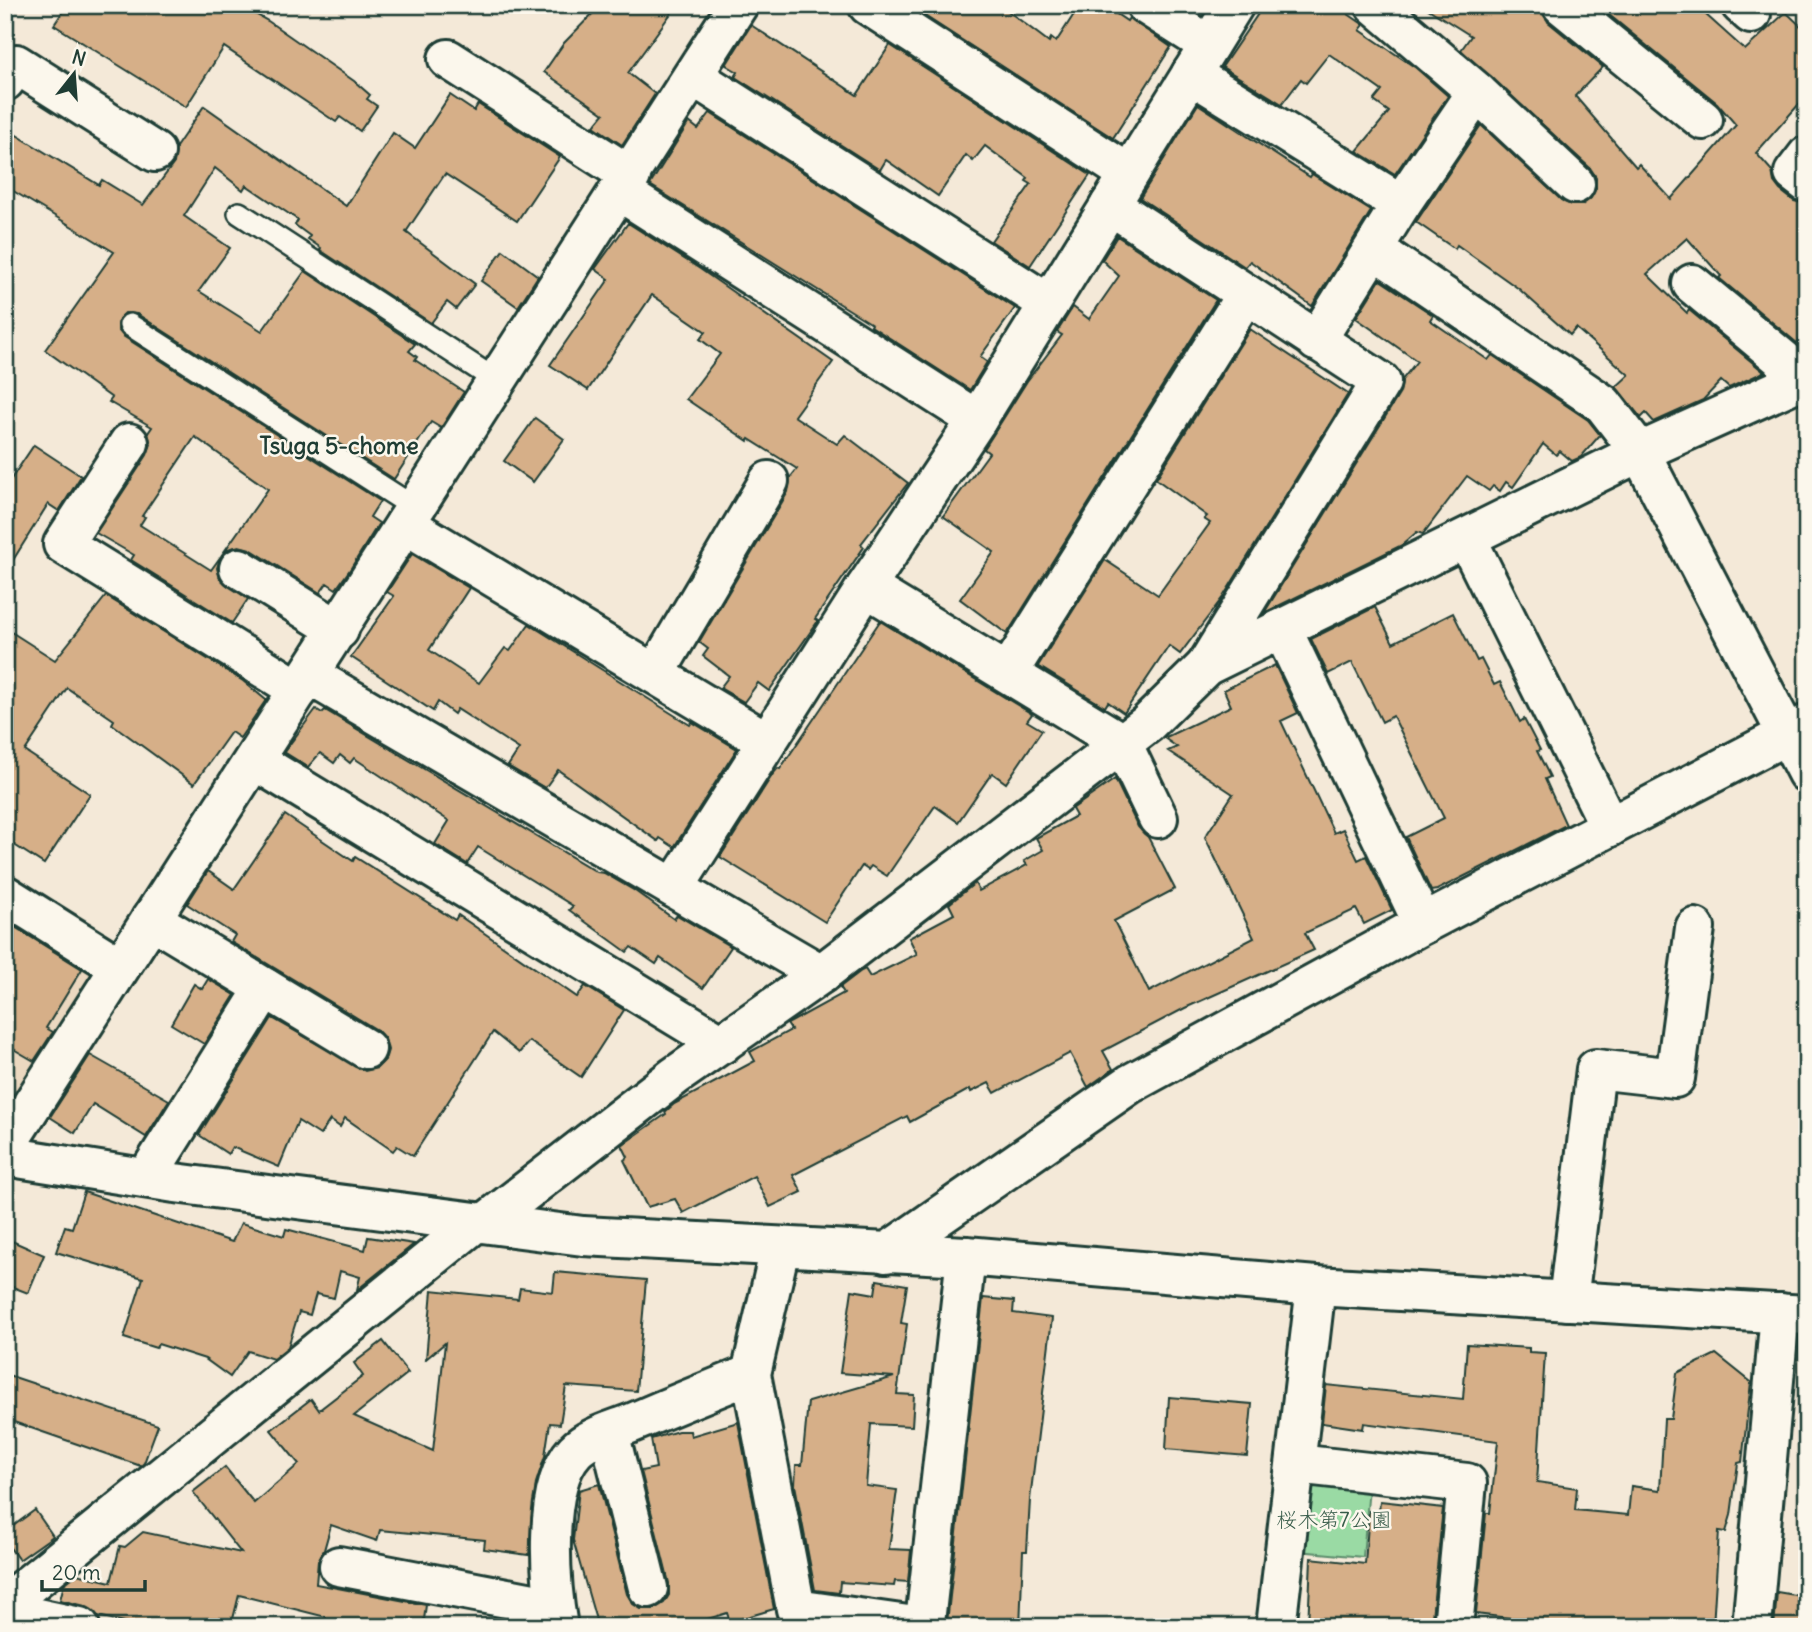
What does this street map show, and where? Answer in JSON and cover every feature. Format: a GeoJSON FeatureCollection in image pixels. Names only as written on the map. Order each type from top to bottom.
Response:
{"type":"FeatureCollection","features":[{"type":"Feature","properties":{"kind":"street"},"geometry":{"type":"LineString","coordinates":[[5,1604],[480,1223],[664,1084],[821,974],[1147,724],[1206,666],[1381,382],[1246,294],[1120,190],[868,5]]}},
{"type":"Feature","properties":{"kind":"street"},"geometry":{"type":"LineString","coordinates":[[1146,5],[1200,60],[1401,204]]}},
{"type":"Feature","properties":{"kind":"street"},"geometry":{"type":"LineString","coordinates":[[674,888],[766,741],[977,420],[1234,5]]}},
{"type":"Feature","properties":{"kind":"street"},"geometry":{"type":"LineString","coordinates":[[1375,5],[1477,92],[1575,184]]}},
{"type":"Feature","properties":{"kind":"street"},"geometry":{"type":"LineString","coordinates":[[1562,5],[1703,120]]}},
{"type":"Feature","properties":{"kind":"street"},"geometry":{"type":"LineString","coordinates":[[727,10],[694,76],[120,967],[7,1157],[583,1236],[966,1256],[1316,1286],[1793,1314],[1752,1627]]}},
{"type":"Feature","properties":{"kind":"street"},"geometry":{"type":"LineString","coordinates":[[448,59],[625,183],[977,420]]}},
{"type":"Feature","properties":{"kind":"street"},"geometry":{"type":"LineString","coordinates":[[5,80],[16,64],[155,152]]}},
{"type":"Feature","properties":{"kind":"street"},"geometry":{"type":"LineString","coordinates":[[694,76],[1049,304]]}},
{"type":"Feature","properties":{"kind":"street"},"geometry":{"type":"LineString","coordinates":[[1316,341],[1375,250],[1401,204],[1477,92]]}},
{"type":"Feature","properties":{"kind":"street"},"geometry":{"type":"LineString","coordinates":[[1807,156],[1794,173],[1807,183]]}},
{"type":"Feature","properties":{"kind":"street"},"geometry":{"type":"LineString","coordinates":[[1375,250],[1603,404],[1640,452],[1797,729],[1807,773]]}},
{"type":"Feature","properties":{"kind":"street"},"geometry":{"type":"LineString","coordinates":[[1206,666],[1640,452],[1806,377],[1692,284]]}},
{"type":"Feature","properties":{"kind":"street"},"geometry":{"type":"LineString","coordinates":[[1008,673],[1246,294]]}},
{"type":"Feature","properties":{"kind":"street"},"geometry":{"type":"LineString","coordinates":[[110,452],[63,544],[674,888],[821,974]]}},
{"type":"Feature","properties":{"kind":"street"},"geometry":{"type":"LineString","coordinates":[[655,674],[769,481]]}},
{"type":"Feature","properties":{"kind":"street"},"geometry":{"type":"LineString","coordinates":[[410,516],[655,674],[766,741]]}},
{"type":"Feature","properties":{"kind":"street"},"geometry":{"type":"LineString","coordinates":[[1467,539],[1610,827]]}},
{"type":"Feature","properties":{"kind":"street"},"geometry":{"type":"LineString","coordinates":[[239,568],[339,630]]}},
{"type":"Feature","properties":{"kind":"street"},"geometry":{"type":"LineString","coordinates":[[866,587],[1122,743],[1158,818]]}},
{"type":"Feature","properties":{"kind":"street"},"geometry":{"type":"LineString","coordinates":[[1282,629],[1423,924]]}},
{"type":"Feature","properties":{"kind":"street"},"geometry":{"type":"LineString","coordinates":[[886,1253],[1130,1084],[1423,924],[1797,729]]}},
{"type":"Feature","properties":{"kind":"street"},"geometry":{"type":"LineString","coordinates":[[254,760],[722,1044]]}},
{"type":"Feature","properties":{"kind":"street"},"geometry":{"type":"LineString","coordinates":[[5,895],[120,967]]}},
{"type":"Feature","properties":{"kind":"street"},"geometry":{"type":"LineString","coordinates":[[151,919],[366,1049]]}},
{"type":"Feature","properties":{"kind":"street"},"geometry":{"type":"LineString","coordinates":[[1568,1301],[1596,1069],[1675,1078],[1695,928]]}},
{"type":"Feature","properties":{"kind":"street"},"geometry":{"type":"LineString","coordinates":[[146,1178],[265,988]]}},
{"type":"Feature","properties":{"kind":"street"},"geometry":{"type":"LineString","coordinates":[[780,1248],[751,1374],[796,1609],[915,1626],[925,1622],[966,1256]]}},
{"type":"Feature","properties":{"kind":"street"},"geometry":{"type":"LineString","coordinates":[[1276,1627],[1316,1286]]}},
{"type":"Feature","properties":{"kind":"street"},"geometry":{"type":"LineString","coordinates":[[339,1566],[556,1617],[552,1508],[557,1484],[576,1449],[609,1432],[751,1374]]}},
{"type":"Feature","properties":{"kind":"street"},"geometry":{"type":"LineString","coordinates":[[609,1432],[648,1588]]}},
{"type":"Feature","properties":{"kind":"street"},"geometry":{"type":"LineString","coordinates":[[1296,1464],[1467,1483],[1453,1627]]}},
{"type":"Feature","properties":{"kind":"street"},"geometry":{"type":"LineString","coordinates":[[5,1611],[80,1627]]}},
{"type":"Feature","properties":{"kind":"lane"},"geometry":{"type":"LineString","coordinates":[[239,213],[497,381]]}},
{"type":"Feature","properties":{"kind":"lane"},"geometry":{"type":"LineString","coordinates":[[130,325],[410,516]]}},
{"type":"Feature","properties":{"kind":"shaded area"},"geometry":{"type":"Polygon","coordinates":[[[5,908],[106,968],[5,1105],[5,908]]]}},
{"type":"Feature","properties":{"kind":"green space","name":"桜木第7公園"},"geometry":{"type":"Polygon","coordinates":[[[1304,1481],[1369,1487],[1363,1557],[1298,1551],[1304,1481]]]}},
{"type":"Feature","properties":{"kind":"building"},"geometry":{"type":"Polygon","coordinates":[[[67,5],[239,5],[268,21],[354,81],[370,95],[367,99],[377,106],[360,131],[340,117],[336,122],[224,47],[186,107],[54,25],[67,5]]]}},
{"type":"Feature","properties":{"kind":"building"},"geometry":{"type":"Polygon","coordinates":[[[601,5],[677,5],[628,73],[655,94],[622,145],[594,126],[604,114],[544,72],[564,43],[601,5]]]}},
{"type":"Feature","properties":{"kind":"building"},"geometry":{"type":"Polygon","coordinates":[[[916,5],[1000,5],[1049,42],[1051,38],[1056,42],[1080,5],[1103,5],[1127,21],[1129,18],[1171,47],[1113,138],[914,9],[916,5]]]}},
{"type":"Feature","properties":{"kind":"building"},"geometry":{"type":"Polygon","coordinates":[[[1264,5],[1335,5],[1364,25],[1360,30],[1416,68],[1448,96],[1395,174],[1357,151],[1389,112],[1374,101],[1382,91],[1329,54],[1306,83],[1301,79],[1282,104],[1222,67],[1264,5]]]}},
{"type":"Feature","properties":{"kind":"building"},"geometry":{"type":"Polygon","coordinates":[[[1422,5],[1541,5],[1548,22],[1603,67],[1575,96],[1636,167],[1639,164],[1671,199],[1736,125],[1717,103],[1597,5],[1695,5],[1745,50],[1786,12],[1807,32],[1807,95],[1756,153],[1772,171],[1774,182],[1780,190],[1794,201],[1807,204],[1807,332],[1797,343],[1719,278],[1721,276],[1687,238],[1647,274],[1687,313],[1689,310],[1764,372],[1729,388],[1721,381],[1703,400],[1654,422],[1646,413],[1641,418],[1616,387],[1629,375],[1576,328],[1570,335],[1519,289],[1457,245],[1455,249],[1416,222],[1481,125],[1561,200],[1571,205],[1582,205],[1591,198],[1596,188],[1596,177],[1590,168],[1461,50],[1471,36],[1422,5]]]}},
{"type":"Feature","properties":{"kind":"building"},"geometry":{"type":"Polygon","coordinates":[[[751,25],[857,95],[890,45],[1090,175],[1030,266],[991,241],[1031,184],[1026,181],[1028,178],[985,146],[973,161],[966,155],[938,196],[886,160],[880,170],[735,77],[738,72],[726,65],[751,25]]]}},
{"type":"Feature","properties":{"kind":"building"},"geometry":{"type":"Polygon","coordinates":[[[450,95],[474,111],[478,104],[560,157],[517,221],[445,174],[406,232],[475,284],[456,309],[447,302],[431,323],[320,250],[321,248],[308,239],[310,236],[295,225],[298,220],[246,185],[243,190],[215,168],[184,216],[230,248],[199,291],[262,331],[305,271],[415,344],[409,351],[417,357],[415,360],[464,392],[441,428],[431,422],[394,479],[137,314],[125,313],[119,319],[118,330],[123,336],[380,501],[370,517],[379,523],[336,589],[327,583],[320,593],[250,549],[239,546],[228,549],[221,556],[217,568],[220,579],[248,599],[232,623],[131,560],[134,555],[96,533],[147,455],[151,444],[148,433],[152,427],[109,402],[112,398],[45,350],[114,252],[5,186],[5,128],[99,185],[102,180],[143,205],[174,163],[176,147],[204,106],[346,206],[393,133],[415,148],[450,95]],[[195,437],[142,516],[145,517],[140,525],[211,570],[268,489],[195,437]]]}},
{"type":"Feature","properties":{"kind":"building"},"geometry":{"type":"Polygon","coordinates":[[[1198,104],[1310,177],[1312,174],[1371,211],[1312,306],[1250,261],[1245,267],[1140,198],[1198,104]]]}},
{"type":"Feature","properties":{"kind":"building"},"geometry":{"type":"Polygon","coordinates":[[[710,113],[1015,308],[980,357],[987,362],[970,390],[871,326],[872,324],[650,185],[689,122],[698,129],[710,113]]]}},
{"type":"Feature","properties":{"kind":"building"},"geometry":{"type":"Polygon","coordinates":[[[628,223],[700,269],[833,362],[794,416],[837,444],[845,435],[908,483],[861,544],[864,547],[815,619],[818,621],[769,691],[758,683],[744,702],[720,688],[729,676],[703,656],[708,649],[699,642],[788,492],[790,478],[797,469],[749,439],[748,441],[686,399],[720,354],[700,339],[706,332],[652,295],[588,390],[550,365],[609,279],[595,269],[628,223]]]}},
{"type":"Feature","properties":{"kind":"building"},"geometry":{"type":"Polygon","coordinates":[[[1117,236],[1216,300],[1007,634],[960,599],[994,552],[943,516],[989,453],[984,449],[1027,381],[1062,335],[1057,332],[1073,307],[1089,319],[1119,276],[1102,260],[1117,236]]]}},
{"type":"Feature","properties":{"kind":"building"},"geometry":{"type":"Polygon","coordinates":[[[503,250],[538,276],[518,307],[481,281],[503,250]]]}},
{"type":"Feature","properties":{"kind":"building"},"geometry":{"type":"Polygon","coordinates":[[[1380,280],[1433,315],[1430,320],[1488,360],[1492,355],[1588,420],[1600,435],[1581,457],[1572,461],[1560,451],[1556,455],[1543,444],[1513,487],[1506,482],[1500,491],[1493,486],[1489,491],[1467,476],[1423,534],[1417,532],[1402,545],[1264,613],[1400,393],[1402,380],[1417,361],[1356,318],[1380,280]]]}},
{"type":"Feature","properties":{"kind":"building"},"geometry":{"type":"Polygon","coordinates":[[[1250,329],[1348,394],[1223,597],[1180,654],[1169,646],[1124,713],[1108,702],[1105,707],[1038,666],[1105,560],[1158,595],[1210,523],[1204,519],[1207,516],[1156,479],[1250,329]]]}},
{"type":"Feature","properties":{"kind":"building"},"geometry":{"type":"Polygon","coordinates":[[[535,418],[564,439],[533,482],[504,461],[535,418]]]}},
{"type":"Feature","properties":{"kind":"building"},"geometry":{"type":"Polygon","coordinates":[[[34,445],[81,476],[59,511],[48,504],[5,573],[5,488],[34,445]]]}},
{"type":"Feature","properties":{"kind":"building"},"geometry":{"type":"Polygon","coordinates":[[[412,554],[469,588],[429,650],[479,683],[505,648],[510,651],[529,624],[690,725],[692,722],[737,749],[674,847],[660,838],[658,841],[558,770],[545,788],[508,766],[519,749],[457,709],[454,714],[438,702],[433,711],[351,657],[394,596],[387,592],[412,554]]]}},
{"type":"Feature","properties":{"kind":"building"},"geometry":{"type":"Polygon","coordinates":[[[106,596],[243,681],[266,700],[240,738],[231,732],[194,784],[112,724],[114,720],[67,688],[25,751],[90,794],[44,864],[5,839],[5,628],[55,660],[106,596]]]}},
{"type":"Feature","properties":{"kind":"building"},"geometry":{"type":"Polygon","coordinates":[[[1375,607],[1393,643],[1453,613],[1477,661],[1481,659],[1494,685],[1500,682],[1520,722],[1524,719],[1540,750],[1537,751],[1550,777],[1545,779],[1566,825],[1431,891],[1406,837],[1444,818],[1393,716],[1382,722],[1352,662],[1328,674],[1311,639],[1375,607]]]}},
{"type":"Feature","properties":{"kind":"building"},"geometry":{"type":"Polygon","coordinates":[[[880,621],[1032,714],[1027,721],[1042,730],[1006,783],[992,773],[958,822],[935,806],[887,876],[871,866],[868,870],[862,866],[825,922],[720,857],[773,774],[780,769],[880,621]]]}},
{"type":"Feature","properties":{"kind":"building"},"geometry":{"type":"Polygon","coordinates":[[[1275,665],[1298,713],[1281,721],[1334,833],[1343,829],[1358,860],[1366,856],[1392,910],[1364,924],[1356,909],[1305,933],[1314,950],[1185,1008],[1103,1051],[1113,1069],[1088,1087],[1070,1053],[995,1093],[989,1083],[971,1092],[970,1089],[910,1122],[907,1116],[793,1175],[802,1192],[770,1207],[754,1176],[683,1213],[675,1199],[647,1207],[624,1160],[628,1157],[622,1145],[666,1114],[674,1104],[755,1061],[750,1052],[791,1030],[787,1024],[844,993],[840,987],[861,971],[865,969],[870,977],[917,954],[909,938],[954,914],[949,904],[975,883],[979,891],[1027,865],[1024,861],[1043,850],[1036,838],[1076,816],[1072,809],[1115,779],[1138,827],[1148,837],[1175,889],[1114,921],[1149,992],[1254,938],[1205,837],[1233,794],[1168,751],[1177,747],[1164,738],[1231,706],[1224,690],[1275,665]]]}},
{"type":"Feature","properties":{"kind":"building"},"geometry":{"type":"Polygon","coordinates":[[[316,709],[322,713],[325,710],[597,872],[604,873],[635,891],[674,919],[677,915],[731,947],[703,988],[660,958],[656,964],[631,947],[627,952],[569,910],[573,906],[478,847],[467,864],[435,844],[449,821],[354,758],[350,763],[340,755],[334,763],[320,753],[308,767],[284,752],[316,709]]]}},
{"type":"Feature","properties":{"kind":"building"},"geometry":{"type":"Polygon","coordinates":[[[285,815],[353,861],[355,857],[455,920],[458,915],[577,997],[585,986],[624,1010],[581,1077],[529,1041],[519,1053],[493,1032],[413,1156],[397,1146],[393,1151],[345,1118],[340,1127],[330,1120],[320,1135],[298,1121],[279,1167],[232,1147],[228,1154],[199,1135],[272,1018],[365,1071],[377,1068],[385,1060],[388,1050],[385,1039],[377,1030],[231,942],[235,935],[187,904],[208,871],[234,889],[285,815]]]}},
{"type":"Feature","properties":{"kind":"building"},"geometry":{"type":"Polygon","coordinates":[[[5,921],[82,969],[46,1028],[53,1032],[34,1061],[5,1044],[5,921]]]}},
{"type":"Feature","properties":{"kind":"building"},"geometry":{"type":"Polygon","coordinates":[[[208,979],[235,995],[204,1044],[171,1024],[194,984],[202,989],[208,979]]]}},
{"type":"Feature","properties":{"kind":"building"},"geometry":{"type":"Polygon","coordinates":[[[90,1055],[169,1100],[146,1137],[93,1104],[75,1133],[50,1117],[90,1055]]]}},
{"type":"Feature","properties":{"kind":"building"},"geometry":{"type":"Polygon","coordinates":[[[84,1192],[232,1242],[241,1223],[284,1236],[286,1229],[365,1250],[368,1237],[414,1244],[357,1290],[360,1277],[340,1271],[334,1298],[316,1294],[310,1315],[299,1312],[288,1347],[273,1359],[248,1351],[230,1377],[205,1359],[158,1344],[156,1348],[124,1338],[143,1278],[56,1252],[65,1226],[72,1228],[84,1192]]]}},
{"type":"Feature","properties":{"kind":"building"},"geometry":{"type":"Polygon","coordinates":[[[5,1238],[44,1255],[28,1293],[5,1284],[5,1238]]]}},
{"type":"Feature","properties":{"kind":"building"},"geometry":{"type":"Polygon","coordinates":[[[555,1272],[646,1280],[636,1391],[566,1386],[560,1424],[550,1423],[545,1456],[536,1483],[529,1555],[484,1549],[485,1540],[380,1530],[377,1541],[331,1525],[318,1561],[316,1584],[426,1605],[423,1627],[325,1627],[326,1617],[239,1595],[231,1627],[147,1627],[98,1616],[85,1606],[60,1600],[64,1584],[77,1574],[111,1582],[120,1546],[125,1547],[143,1532],[241,1553],[193,1492],[225,1467],[254,1503],[299,1464],[271,1430],[311,1399],[319,1410],[363,1376],[354,1363],[383,1341],[408,1373],[354,1416],[433,1451],[445,1343],[426,1359],[432,1290],[518,1299],[520,1288],[553,1292],[555,1272]]]}},
{"type":"Feature","properties":{"kind":"building"},"geometry":{"type":"Polygon","coordinates":[[[877,1280],[907,1285],[901,1323],[907,1324],[897,1394],[914,1395],[912,1426],[871,1424],[866,1486],[897,1490],[889,1549],[911,1550],[908,1582],[895,1581],[894,1586],[840,1582],[839,1593],[815,1590],[795,1485],[796,1465],[802,1465],[808,1402],[894,1377],[840,1373],[852,1290],[875,1294],[877,1280]]]}},
{"type":"Feature","properties":{"kind":"building"},"geometry":{"type":"Polygon","coordinates":[[[983,1298],[1014,1301],[1013,1313],[1052,1318],[1030,1500],[1027,1551],[1023,1551],[1020,1627],[947,1623],[983,1298]]]}},
{"type":"Feature","properties":{"kind":"building"},"geometry":{"type":"Polygon","coordinates":[[[1467,1344],[1529,1348],[1529,1352],[1545,1353],[1537,1482],[1577,1488],[1575,1510],[1628,1515],[1631,1486],[1660,1490],[1664,1419],[1671,1419],[1677,1373],[1716,1354],[1751,1382],[1742,1462],[1738,1463],[1731,1515],[1726,1532],[1719,1531],[1713,1627],[1525,1627],[1526,1620],[1476,1614],[1486,1513],[1490,1513],[1498,1441],[1364,1423],[1363,1429],[1322,1423],[1326,1385],[1463,1399],[1467,1344]]]}},
{"type":"Feature","properties":{"kind":"building"},"geometry":{"type":"Polygon","coordinates":[[[5,1374],[158,1425],[144,1463],[141,1466],[5,1419],[5,1374]]]}},
{"type":"Feature","properties":{"kind":"building"},"geometry":{"type":"Polygon","coordinates":[[[1169,1397],[1252,1404],[1247,1456],[1166,1449],[1169,1397]]]}},
{"type":"Feature","properties":{"kind":"building"},"geometry":{"type":"Polygon","coordinates":[[[738,1422],[774,1609],[730,1622],[727,1613],[682,1627],[598,1627],[573,1540],[579,1490],[599,1484],[627,1594],[633,1604],[641,1609],[654,1609],[664,1603],[669,1595],[669,1583],[641,1471],[656,1468],[651,1439],[678,1431],[690,1431],[691,1436],[738,1422]]]}},
{"type":"Feature","properties":{"kind":"building"},"geometry":{"type":"Polygon","coordinates":[[[1380,1501],[1443,1508],[1431,1627],[1308,1627],[1311,1558],[1365,1564],[1369,1511],[1379,1512],[1380,1501]]]}},
{"type":"Feature","properties":{"kind":"building"},"geometry":{"type":"Polygon","coordinates":[[[35,1510],[53,1536],[19,1560],[5,1541],[5,1532],[35,1510]]]}},
{"type":"Feature","properties":{"kind":"building"},"geometry":{"type":"Polygon","coordinates":[[[1777,1592],[1807,1597],[1807,1627],[1774,1627],[1777,1592]]]}},
{"type":"Feature","properties":{"kind":"district","name":"Tsuga 5-chome"},"geometry":{"type":"Point","coordinates":[339,445]}}]}
